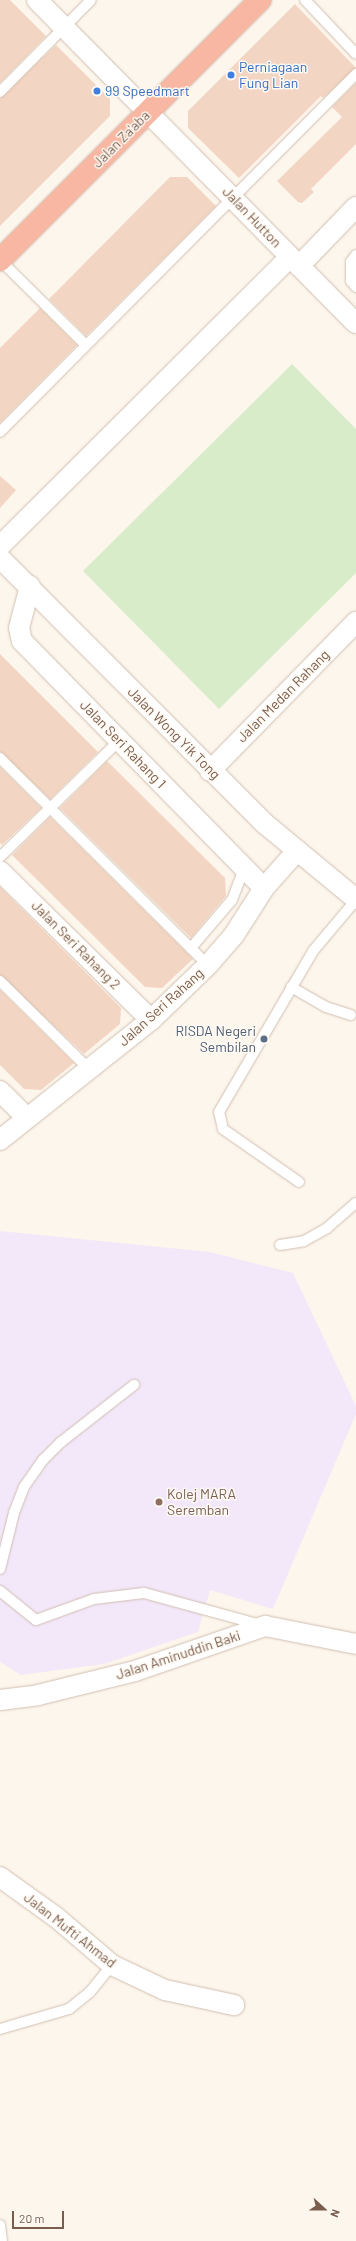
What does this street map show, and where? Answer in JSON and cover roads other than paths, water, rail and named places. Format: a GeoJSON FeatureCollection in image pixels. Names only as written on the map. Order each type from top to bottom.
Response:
{"type":"FeatureCollection","features":[{"type":"Feature","properties":{"kind":"highway","name":"Jalan Za'aba"},"geometry":{"type":"LineString","coordinates":[[0,260],[260,0]]}},
{"type":"Feature","properties":{"kind":"street","name":"Jalan Hutton"},"geometry":{"type":"LineString","coordinates":[[37,0],[234,197],[295,262],[356,323]]}},
{"type":"Feature","properties":{"kind":"street"},"geometry":{"type":"LineString","coordinates":[[0,546],[295,262],[356,207]]}},
{"type":"Feature","properties":{"kind":"street","name":"Jalan Wong Yik Tong"},"geometry":{"type":"LineString","coordinates":[[3,567],[30,586],[210,771],[297,851],[356,899]]}},
{"type":"Feature","properties":{"kind":"street","name":"Jalan Seri Rahang 1"},"geometry":{"type":"LineString","coordinates":[[30,586],[19,628],[22,641],[264,888]]}},
{"type":"Feature","properties":{"kind":"street","name":"Jalan Medan Rahang"},"geometry":{"type":"LineString","coordinates":[[210,771],[356,622]]}},
{"type":"Feature","properties":{"kind":"street","name":"Jalan Seri Rahang"},"geometry":{"type":"LineString","coordinates":[[0,1140],[151,1020],[208,965],[234,935],[264,888],[297,851]]}},
{"type":"Feature","properties":{"kind":"street","name":"Jalan Seri Rahang 2"},"geometry":{"type":"LineString","coordinates":[[2,876],[151,1020]]}},
{"type":"Feature","properties":{"kind":"street"},"geometry":{"type":"LineString","coordinates":[[0,1091],[27,1118]]}},
{"type":"Feature","properties":{"kind":"street"},"geometry":{"type":"LineString","coordinates":[[265,1626],[356,1644]]}},
{"type":"Feature","properties":{"kind":"street","name":"Jalan Aminuddin Baki"},"geometry":{"type":"LineString","coordinates":[[0,1700],[38,1695],[135,1671],[265,1626]]}},
{"type":"Feature","properties":{"kind":"street","name":"Jalan Mufti Ahmad"},"geometry":{"type":"LineString","coordinates":[[0,1877],[57,1918],[112,1965],[165,1990],[234,2004]]}},
{"type":"Feature","properties":{"kind":"lane"},"geometry":{"type":"LineString","coordinates":[[0,92],[91,0]]}},
{"type":"Feature","properties":{"kind":"lane"},"geometry":{"type":"LineString","coordinates":[[305,0],[356,54]]}},
{"type":"Feature","properties":{"kind":"lane"},"geometry":{"type":"LineString","coordinates":[[0,432],[356,74]]}},
{"type":"Feature","properties":{"kind":"lane"},"geometry":{"type":"LineString","coordinates":[[356,255],[351,262],[351,281],[356,287]]}},
{"type":"Feature","properties":{"kind":"lane"},"geometry":{"type":"LineString","coordinates":[[0,260],[86,345]]}},
{"type":"Feature","properties":{"kind":"lane"},"geometry":{"type":"LineString","coordinates":[[0,857],[120,740]]}},
{"type":"Feature","properties":{"kind":"lane"},"geometry":{"type":"LineString","coordinates":[[0,758],[208,965]]}},
{"type":"Feature","properties":{"kind":"lane"},"geometry":{"type":"LineString","coordinates":[[191,948],[232,900],[244,868]]}},
{"type":"Feature","properties":{"kind":"lane"},"geometry":{"type":"LineString","coordinates":[[299,1182],[223,1129],[219,1120],[219,1112],[291,987],[328,931],[356,899]]}},
{"type":"Feature","properties":{"kind":"lane"},"geometry":{"type":"LineString","coordinates":[[0,981],[89,1069]]}},
{"type":"Feature","properties":{"kind":"lane"},"geometry":{"type":"LineString","coordinates":[[291,987],[326,1007],[351,1015]]}},
{"type":"Feature","properties":{"kind":"lane"},"geometry":{"type":"LineString","coordinates":[[280,1245],[304,1241],[327,1228],[356,1203]]}},
{"type":"Feature","properties":{"kind":"lane"},"geometry":{"type":"LineString","coordinates":[[0,1569],[14,1513],[24,1487],[43,1460],[61,1442],[134,1385]]}},
{"type":"Feature","properties":{"kind":"lane"},"geometry":{"type":"LineString","coordinates":[[0,1591],[36,1620],[94,1599],[144,1593],[265,1626]]}},
{"type":"Feature","properties":{"kind":"lane"},"geometry":{"type":"LineString","coordinates":[[0,2029],[69,2008],[90,1992],[112,1965]]}},
{"type":"Feature","properties":{"kind":"lane"},"geometry":{"type":"LineString","coordinates":[[0,2225],[2,2241]]}},
{"type":"Feature","properties":{"kind":"place","name":"Perniagaan Fung Lian"},"geometry":{"type":"Point","coordinates":[231,75]}},
{"type":"Feature","properties":{"kind":"place","name":"99 Speedmart"},"geometry":{"type":"Point","coordinates":[97,91]}},
{"type":"Feature","properties":{"kind":"place","name":"RISDA Negeri Sembilan"},"geometry":{"type":"Point","coordinates":[264,1039]}},
{"type":"Feature","properties":{"kind":"place","name":"Kolej MARA Seremban"},"geometry":{"type":"Point","coordinates":[159,1502]}}]}
